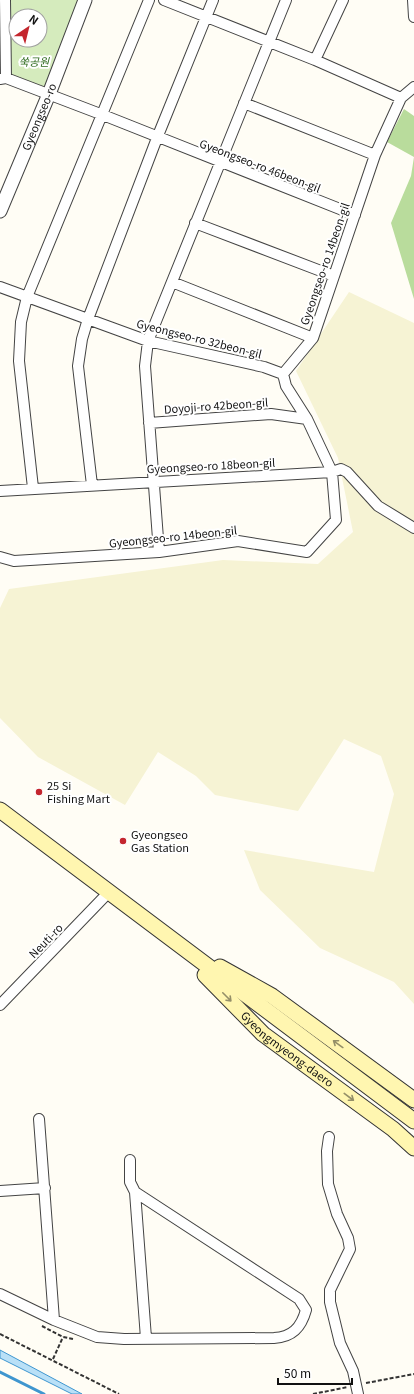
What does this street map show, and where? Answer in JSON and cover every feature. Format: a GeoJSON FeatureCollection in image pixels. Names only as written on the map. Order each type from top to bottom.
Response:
{"type":"FeatureCollection","features":[{"type":"Feature","properties":{"kind":"main road","name":"Gyeongmyeong-daero"},"geometry":{"type":"LineString","coordinates":[[0,810],[170,940],[414,1121]]}},
{"type":"Feature","properties":{"kind":"main road","name":"Gyeongmyeong-daero"},"geometry":{"type":"LineString","coordinates":[[170,940],[272,996],[414,1100]]}},
{"type":"Feature","properties":{"kind":"main road","name":"Gyeongmyeong-daero"},"geometry":{"type":"LineString","coordinates":[[170,940],[263,1034],[393,1129],[414,1148]]}},
{"type":"Feature","properties":{"kind":"street"},"geometry":{"type":"LineString","coordinates":[[3,79],[5,0]]}},
{"type":"Feature","properties":{"kind":"street","name":"Gyeongseo-ro"},"geometry":{"type":"LineString","coordinates":[[0,211],[49,94],[85,0]]}},
{"type":"Feature","properties":{"kind":"street"},"geometry":{"type":"LineString","coordinates":[[33,488],[19,361],[21,322],[27,297],[149,0]]}},
{"type":"Feature","properties":{"kind":"street"},"geometry":{"type":"LineString","coordinates":[[164,0],[315,60],[401,98]]}},
{"type":"Feature","properties":{"kind":"street"},"geometry":{"type":"LineString","coordinates":[[92,485],[78,366],[82,339],[88,319],[157,138],[213,0]]}},
{"type":"Feature","properties":{"kind":"street","name":"Doyoji-ro 42beon-gil"},"geometry":{"type":"LineString","coordinates":[[159,552],[145,366],[148,341],[286,0]]}},
{"type":"Feature","properties":{"kind":"street"},"geometry":{"type":"LineString","coordinates":[[315,60],[343,0]]}},
{"type":"Feature","properties":{"kind":"street"},"geometry":{"type":"LineString","coordinates":[[409,0],[414,17]]}},
{"type":"Feature","properties":{"kind":"street","name":"Gyeongseo-ro 46beon-gil"},"geometry":{"type":"LineString","coordinates":[[3,79],[49,94],[354,215]]}},
{"type":"Feature","properties":{"kind":"street","name":"Gyeongseo-ro 14beon-gil"},"geometry":{"type":"LineString","coordinates":[[0,557],[14,561],[159,552],[238,541],[307,552],[336,520],[332,472],[308,419],[286,386],[283,374],[312,338],[376,155],[401,98],[414,87]]}},
{"type":"Feature","properties":{"kind":"street"},"geometry":{"type":"LineString","coordinates":[[244,103],[376,155]]}},
{"type":"Feature","properties":{"kind":"street"},"geometry":{"type":"LineString","coordinates":[[195,223],[334,276]]}},
{"type":"Feature","properties":{"kind":"street"},"geometry":{"type":"LineString","coordinates":[[172,282],[312,338]]}},
{"type":"Feature","properties":{"kind":"street","name":"Gyeongseo-ro 32beon-gil"},"geometry":{"type":"LineString","coordinates":[[0,287],[148,341],[264,367],[283,374]]}},
{"type":"Feature","properties":{"kind":"street","name":"Doyoji-ro 42beon-gil"},"geometry":{"type":"LineString","coordinates":[[149,423],[271,414],[308,419]]}},
{"type":"Feature","properties":{"kind":"street","name":"Gyeongseo-ro 18beon-gil"},"geometry":{"type":"LineString","coordinates":[[0,491],[332,472],[341,469],[347,472],[378,506],[414,528]]}},
{"type":"Feature","properties":{"kind":"street","name":"Neuti-ro"},"geometry":{"type":"LineString","coordinates":[[0,1005],[108,892]]}},
{"type":"Feature","properties":{"kind":"street"},"geometry":{"type":"LineString","coordinates":[[39,1119],[54,1320]]}},
{"type":"Feature","properties":{"kind":"street"},"geometry":{"type":"LineString","coordinates":[[329,1137],[326,1151],[328,1184],[337,1214],[348,1238],[350,1249],[330,1290],[330,1302],[340,1343],[353,1371],[358,1393]]}},
{"type":"Feature","properties":{"kind":"street"},"geometry":{"type":"LineString","coordinates":[[130,1160],[130,1182],[135,1192],[146,1338]]}},
{"type":"Feature","properties":{"kind":"street"},"geometry":{"type":"LineString","coordinates":[[0,1191],[45,1188]]}},
{"type":"Feature","properties":{"kind":"street"},"geometry":{"type":"LineString","coordinates":[[0,1294],[54,1320],[97,1337],[285,1338],[295,1332],[303,1321],[306,1310],[299,1299],[135,1192]]}},
{"type":"Feature","properties":{"kind":"path"},"geometry":{"type":"LineString","coordinates":[[0,1334],[53,1359],[119,1394]]}},
{"type":"Feature","properties":{"kind":"path"},"geometry":{"type":"LineString","coordinates":[[53,1359],[63,1337]]}},
{"type":"Feature","properties":{"kind":"shaded area"},"geometry":{"type":"Polygon","coordinates":[[[349,292],[414,323],[414,1004],[394,982],[320,948],[260,890],[244,850],[374,872],[394,794],[381,756],[344,739],[298,811],[215,795],[196,776],[158,752],[125,805],[38,757],[0,718],[0,608],[9,589],[223,560],[318,564],[353,532],[338,458],[296,371],[349,292]]]}},
{"type":"Feature","properties":{"kind":"green space","name":"쑥공원"},"geometry":{"type":"Polygon","coordinates":[[[8,0],[82,0],[48,91],[9,77],[9,48],[48,48],[48,8],[8,8],[8,0]]]}},
{"type":"Feature","properties":{"kind":"green space"},"geometry":{"type":"Polygon","coordinates":[[[404,109],[414,116],[414,157],[387,142],[404,109]]]}},
{"type":"Feature","properties":{"kind":"green space"},"geometry":{"type":"Polygon","coordinates":[[[414,157],[414,299],[391,223],[411,176],[414,157]]]}},
{"type":"Feature","properties":{"kind":"water"},"geometry":{"type":"Polygon","coordinates":[[[0,1350],[82,1394],[72,1394],[0,1358],[0,1350]]]}},
{"type":"Feature","properties":{"kind":"waterway"},"geometry":{"type":"LineString","coordinates":[[0,1372],[44,1394]]}},
{"type":"Feature","properties":{"kind":"place","name":"25 Si Fishing Mart"},"geometry":{"type":"Point","coordinates":[39,792]}},
{"type":"Feature","properties":{"kind":"place","name":"Gyeongseo Gas Station"},"geometry":{"type":"Point","coordinates":[123,841]}}]}
